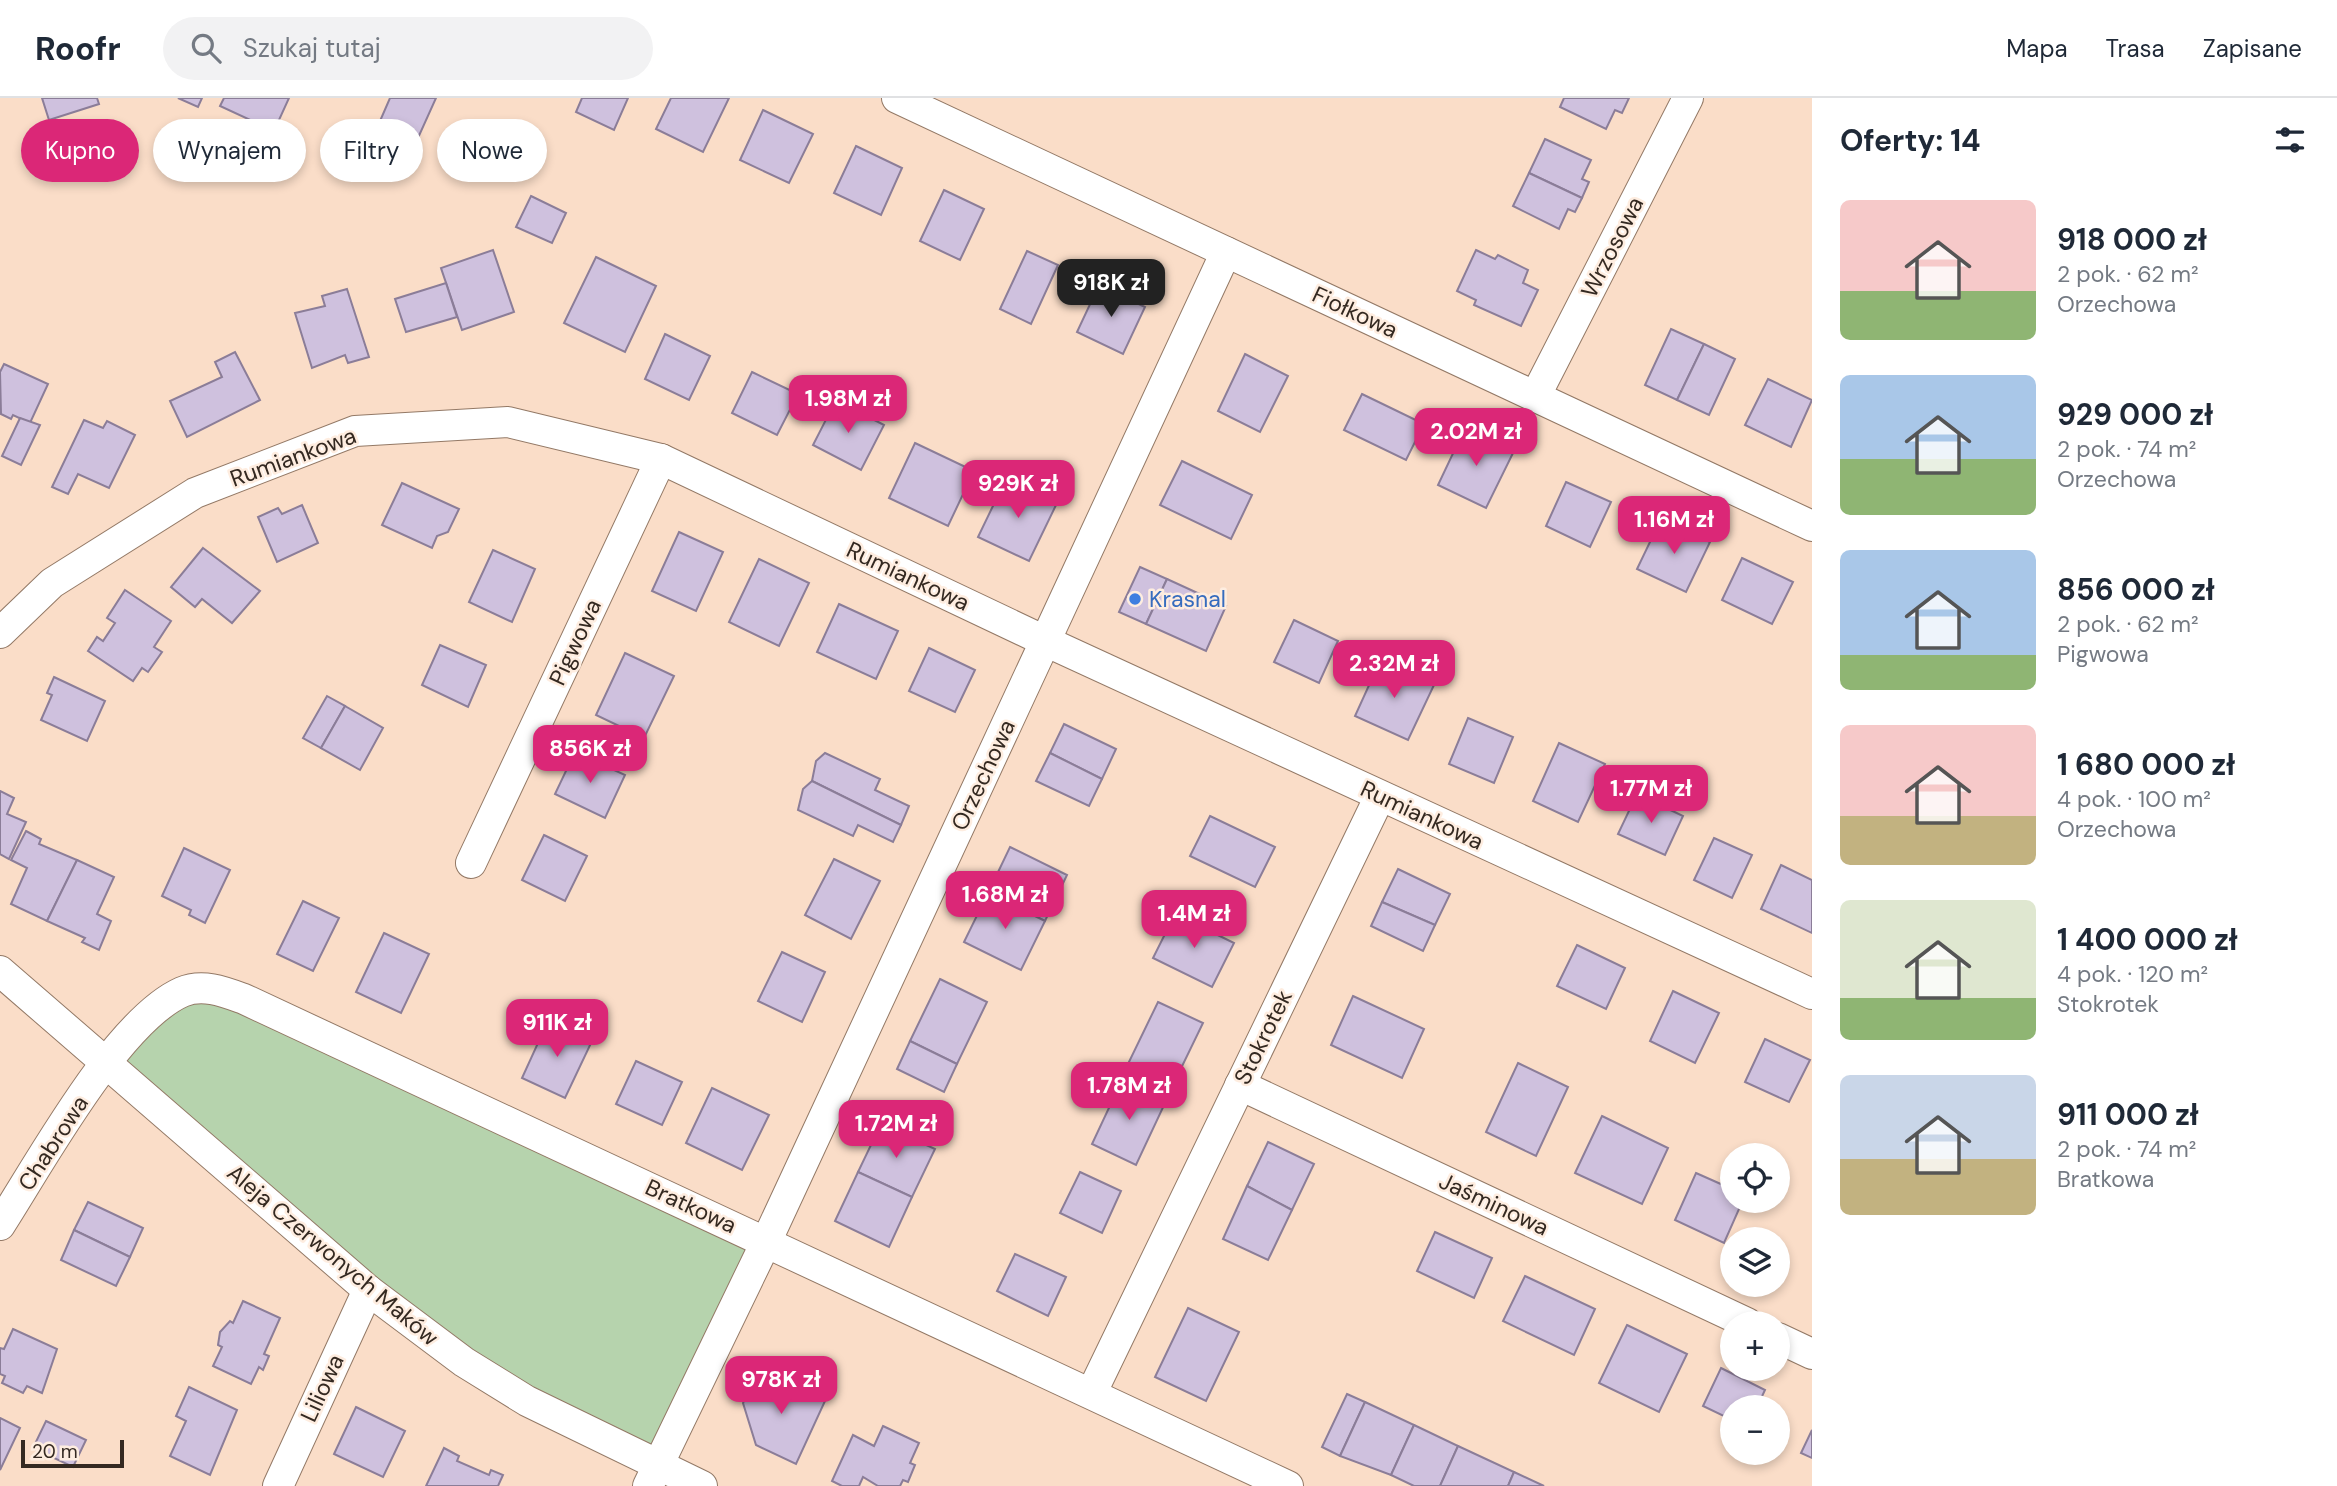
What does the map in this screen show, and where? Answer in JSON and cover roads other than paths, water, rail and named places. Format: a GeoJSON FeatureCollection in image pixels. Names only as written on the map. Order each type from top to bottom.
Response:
{"type":"FeatureCollection","features":[{"type":"Feature","properties":{"kind":"street","name":"Fiołkowa"},"geometry":{"type":"LineString","coordinates":[[897,98],[1812,526]]}},
{"type":"Feature","properties":{"kind":"street","name":"Wrzosowa"},"geometry":{"type":"LineString","coordinates":[[1536,395],[1688,98]]}},
{"type":"Feature","properties":{"kind":"street","name":"Orzechowa"},"geometry":{"type":"LineString","coordinates":[[653,1476],[766,1240],[1226,252]]}},
{"type":"Feature","properties":{"kind":"street","name":"Rumiankowa"},"geometry":{"type":"LineString","coordinates":[[0,633],[52,583],[195,493],[355,431],[508,422],[661,459],[1045,641],[1812,994]]}},
{"type":"Feature","properties":{"kind":"street","name":"Pigwowa"},"geometry":{"type":"LineString","coordinates":[[471,863],[661,459]]}},
{"type":"Feature","properties":{"kind":"street","name":"Stokrotek"},"geometry":{"type":"LineString","coordinates":[[1092,1392],[1380,796]]}},
{"type":"Feature","properties":{"kind":"street","name":"Aleja Czerwonych Maków"},"geometry":{"type":"LineString","coordinates":[[0,971],[107,1060],[368,1290],[464,1362],[653,1476],[702,1486]]}},
{"type":"Feature","properties":{"kind":"street","name":"Bratkowa"},"geometry":{"type":"LineString","coordinates":[[107,1060],[156,1008],[184,991],[212,988],[244,999],[1092,1392],[1288,1486]]}},
{"type":"Feature","properties":{"kind":"street","name":"Chabrowa"},"geometry":{"type":"LineString","coordinates":[[0,1225],[107,1060]]}},
{"type":"Feature","properties":{"kind":"street","name":"Jaśminowa"},"geometry":{"type":"LineString","coordinates":[[1240,1085],[1721,1311]]}},
{"type":"Feature","properties":{"kind":"street","name":"Liliowa"},"geometry":{"type":"LineString","coordinates":[[278,1486],[368,1290]]}},
{"type":"Feature","properties":{"kind":"street"},"geometry":{"type":"LineString","coordinates":[[1790,1344],[1812,1354]]}},
{"type":"Feature","properties":{"kind":"place","name":"Krasnal"},"geometry":{"type":"Point","coordinates":[1135,599]}}]}
